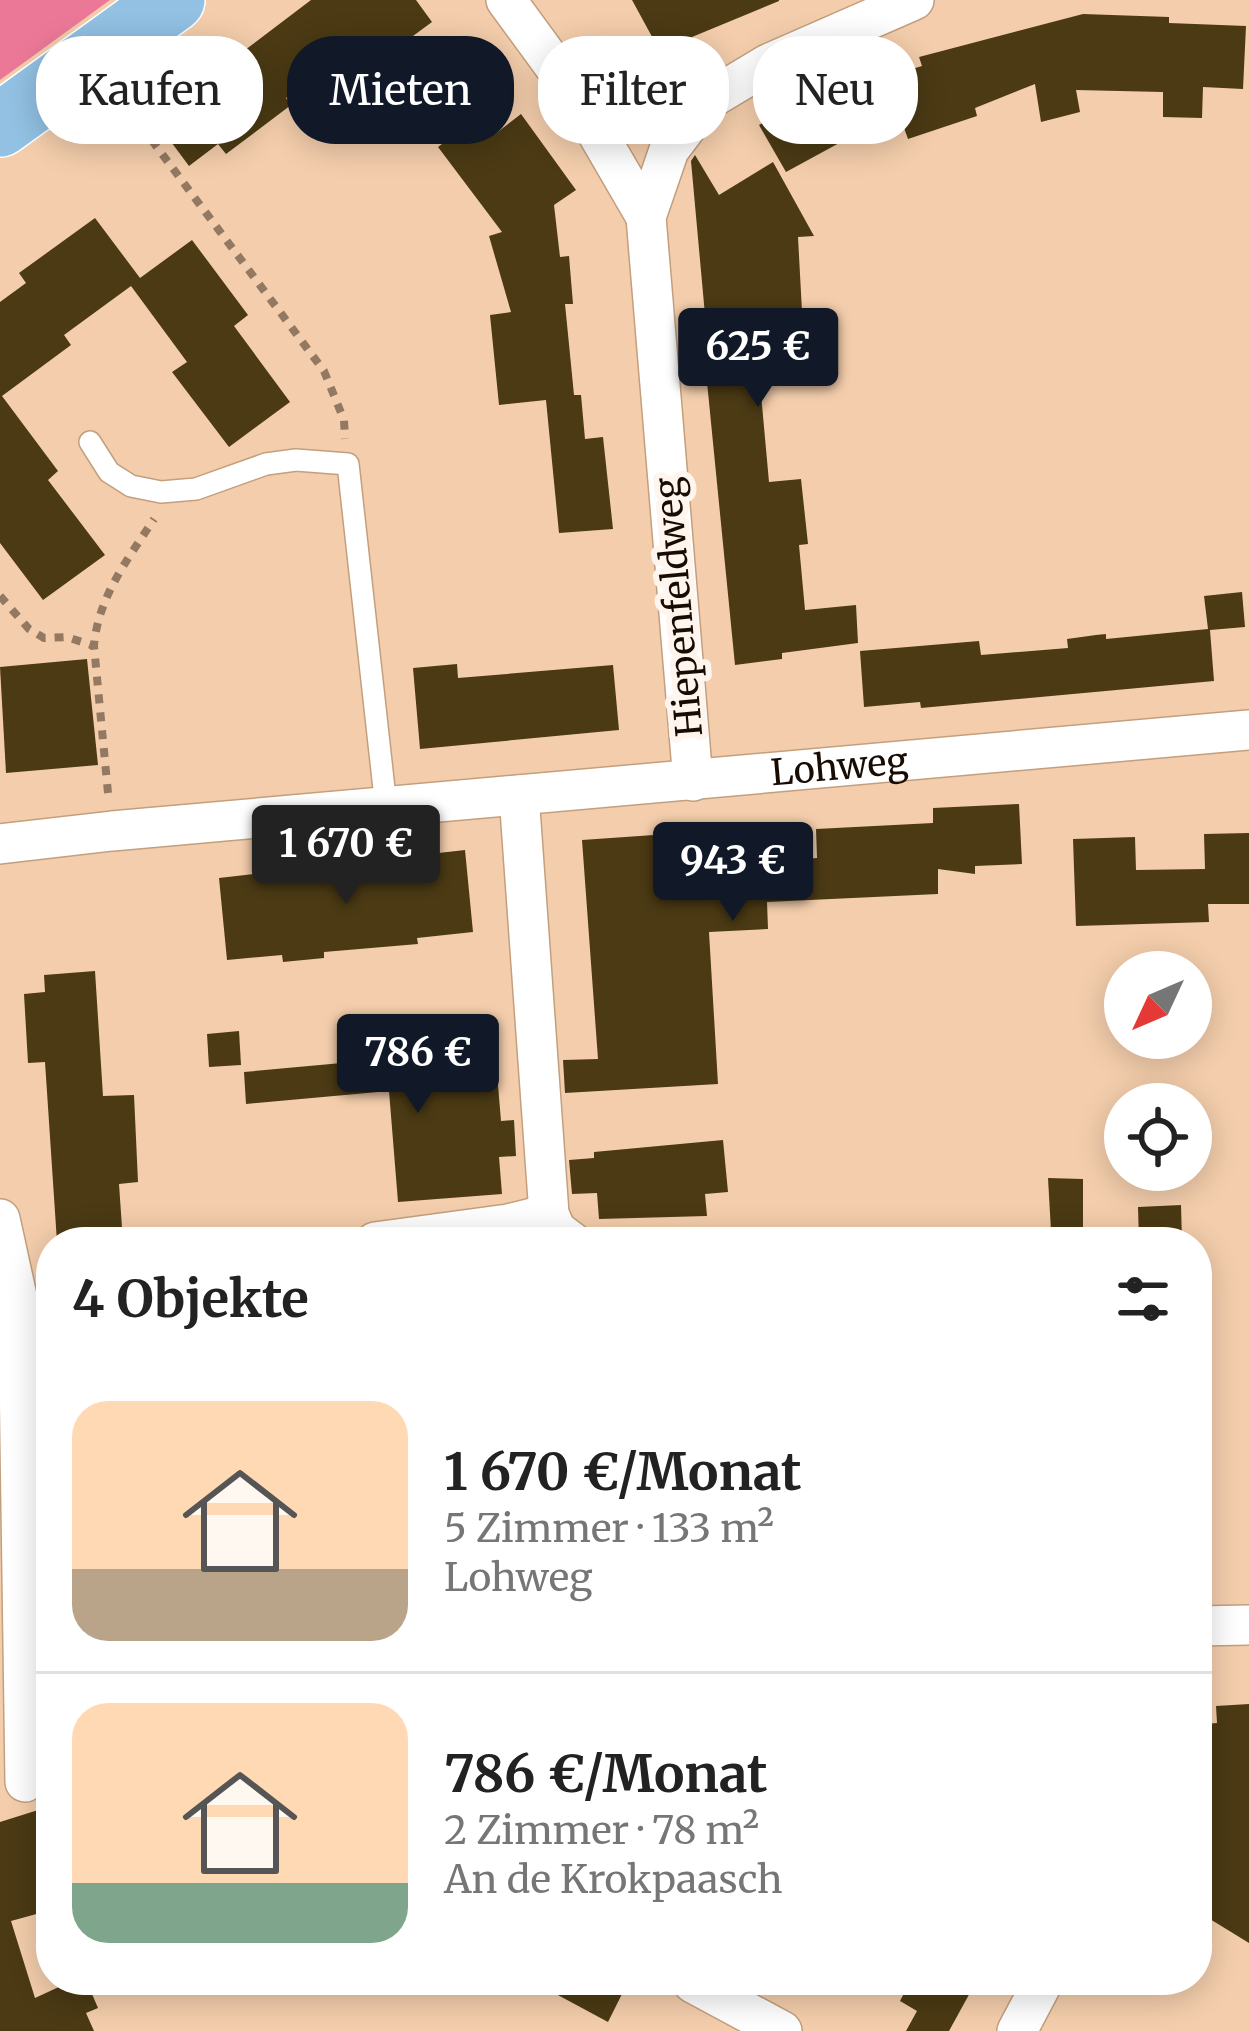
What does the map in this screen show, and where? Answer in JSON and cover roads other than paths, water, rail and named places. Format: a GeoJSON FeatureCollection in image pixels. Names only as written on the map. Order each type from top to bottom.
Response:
{"type":"FeatureCollection","features":[{"type":"Feature","properties":{"kind":"main road"},"geometry":{"type":"LineString","coordinates":[[0,125],[172,0]]}},
{"type":"Feature","properties":{"kind":"street"},"geometry":{"type":"LineString","coordinates":[[506,0],[538,44]]}},
{"type":"Feature","properties":{"kind":"street"},"geometry":{"type":"LineString","coordinates":[[729,87],[768,64],[914,0]]}},
{"type":"Feature","properties":{"kind":"street"},"geometry":{"type":"LineString","coordinates":[[604,144],[646,217]]}},
{"type":"Feature","properties":{"kind":"street"},"geometry":{"type":"LineString","coordinates":[[646,217],[674,144]]}},
{"type":"Feature","properties":{"kind":"street","name":"Hiepenfeldweg"},"geometry":{"type":"LineString","coordinates":[[646,217],[693,781]]}},
{"type":"Feature","properties":{"kind":"street","name":"Lohweg"},"geometry":{"type":"LineString","coordinates":[[0,844],[1249,730]]}},
{"type":"Feature","properties":{"kind":"street"},"geometry":{"type":"LineString","coordinates":[[519,795],[560,1227]]}},
{"type":"Feature","properties":{"kind":"street"},"geometry":{"type":"LineString","coordinates":[[0,1220],[18,1301],[11,1562],[25,1783]]}},
{"type":"Feature","properties":{"kind":"street"},"geometry":{"type":"LineString","coordinates":[[486,1227],[547,1227]]}},
{"type":"Feature","properties":{"kind":"street"},"geometry":{"type":"LineString","coordinates":[[1212,1626],[1249,1625]]}},
{"type":"Feature","properties":{"kind":"street"},"geometry":{"type":"LineString","coordinates":[[715,1995],[782,2031]]}},
{"type":"Feature","properties":{"kind":"street"},"geometry":{"type":"LineString","coordinates":[[1017,2031],[1036,1995]]}},
{"type":"Feature","properties":{"kind":"lane"},"geometry":{"type":"LineString","coordinates":[[90,442],[109,472],[131,486],[172,491],[196,489],[266,464],[296,460],[347,464],[386,807]]}}]}
